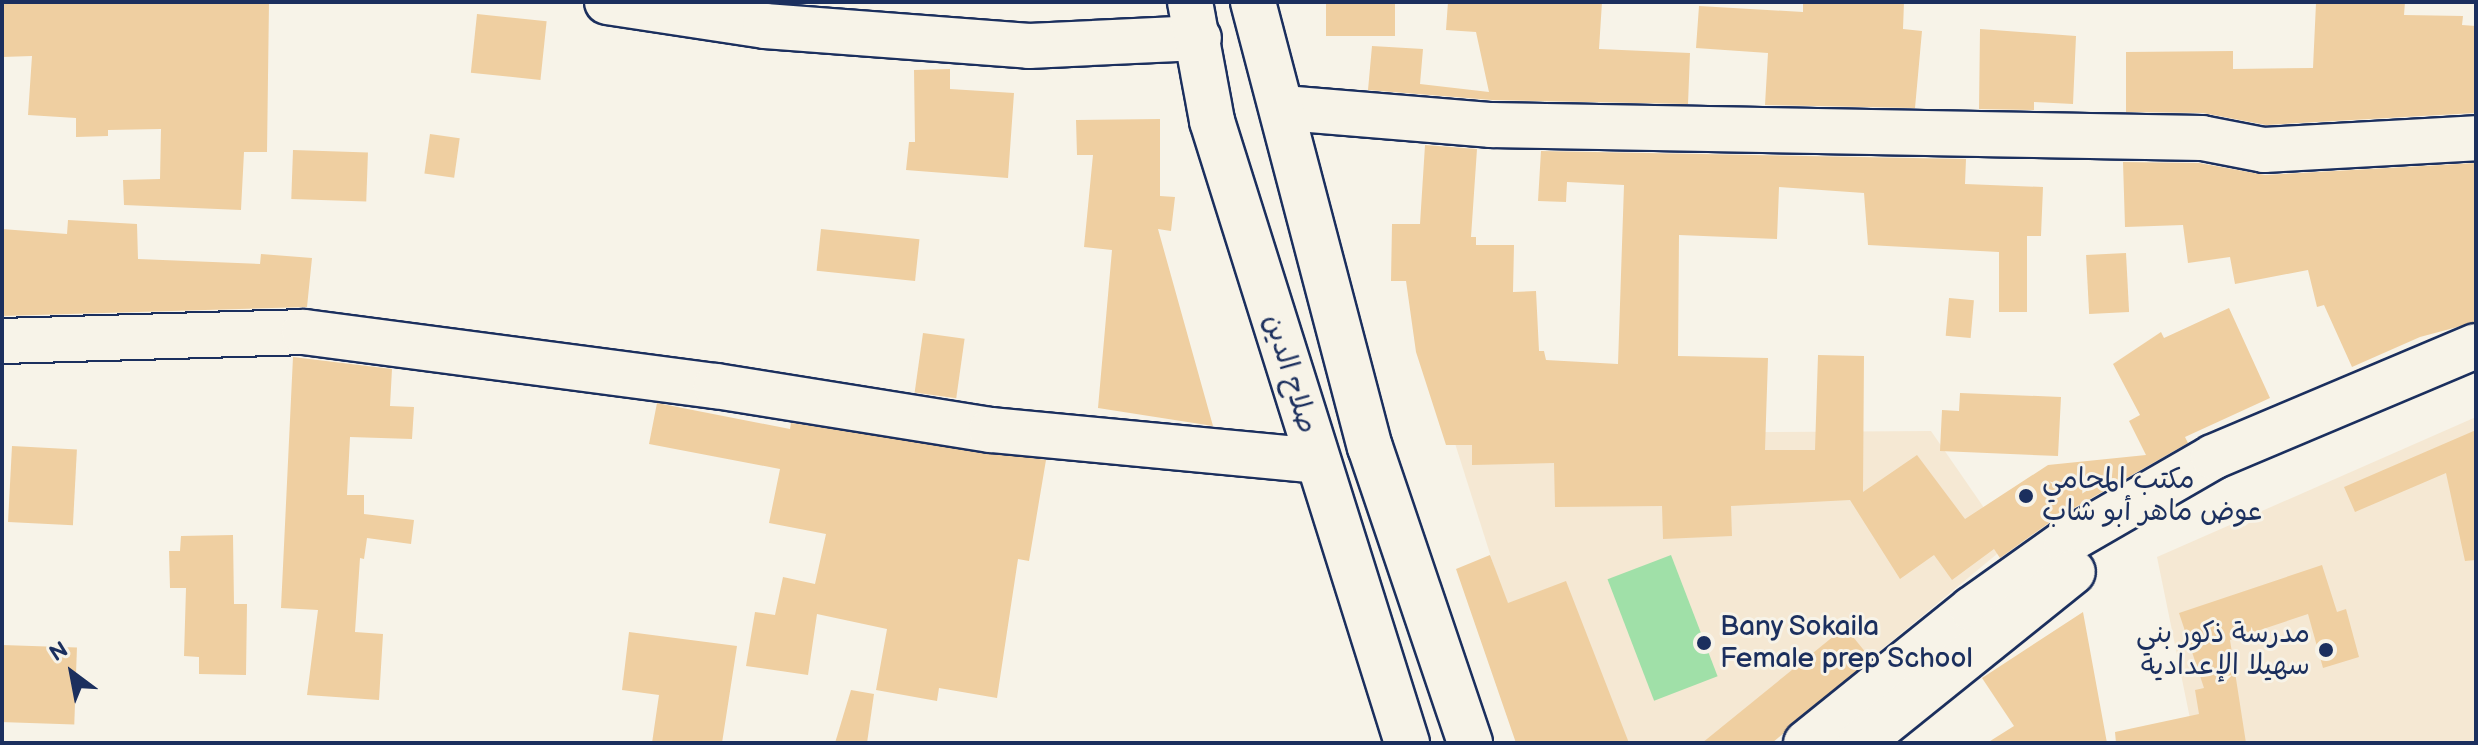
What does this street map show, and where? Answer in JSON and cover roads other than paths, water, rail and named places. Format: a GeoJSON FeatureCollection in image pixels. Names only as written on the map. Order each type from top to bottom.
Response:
{"type":"FeatureCollection","features":[{"type":"Feature","properties":{"kind":"main road"},"geometry":{"type":"LineString","coordinates":[[607,2],[765,26],[1029,46],[1194,20]]}},
{"type":"Feature","properties":{"kind":"main road","name":"صلاح الدين"},"geometry":{"type":"LineString","coordinates":[[1253,2],[1284,108],[1370,447],[1470,743]]}},
{"type":"Feature","properties":{"kind":"main road","name":"صلاح الدين"},"geometry":{"type":"LineString","coordinates":[[1194,20],[1212,121],[1407,743]]}},
{"type":"Feature","properties":{"kind":"main road"},"geometry":{"type":"LineString","coordinates":[[1284,108],[1491,125],[2202,138],[2264,150],[2476,138]]}},
{"type":"Feature","properties":{"kind":"main road"},"geometry":{"type":"LineString","coordinates":[[2,341],[304,332],[716,386],[991,430],[1317,461]]}},
{"type":"Feature","properties":{"kind":"main road"},"geometry":{"type":"LineString","coordinates":[[1806,743],[1972,609],[2066,542],[2213,457],[2476,346]]}},
{"type":"Feature","properties":{"kind":"main road"},"geometry":{"type":"LineString","coordinates":[[1860,743],[2111,542],[2173,505],[2476,375]]}},
{"type":"Feature","properties":{"kind":"place","name":"مكتب المحامي عوض ماهر أبو شاب"},"geometry":{"type":"Point","coordinates":[2026,496]}},
{"type":"Feature","properties":{"kind":"place","name":"Bany Sokaila Female prep School"},"geometry":{"type":"Point","coordinates":[1704,643]}},
{"type":"Feature","properties":{"kind":"place","name":"مدرسة ذكور بني سهيلا الإعدادية"},"geometry":{"type":"Point","coordinates":[2326,650]}}]}
